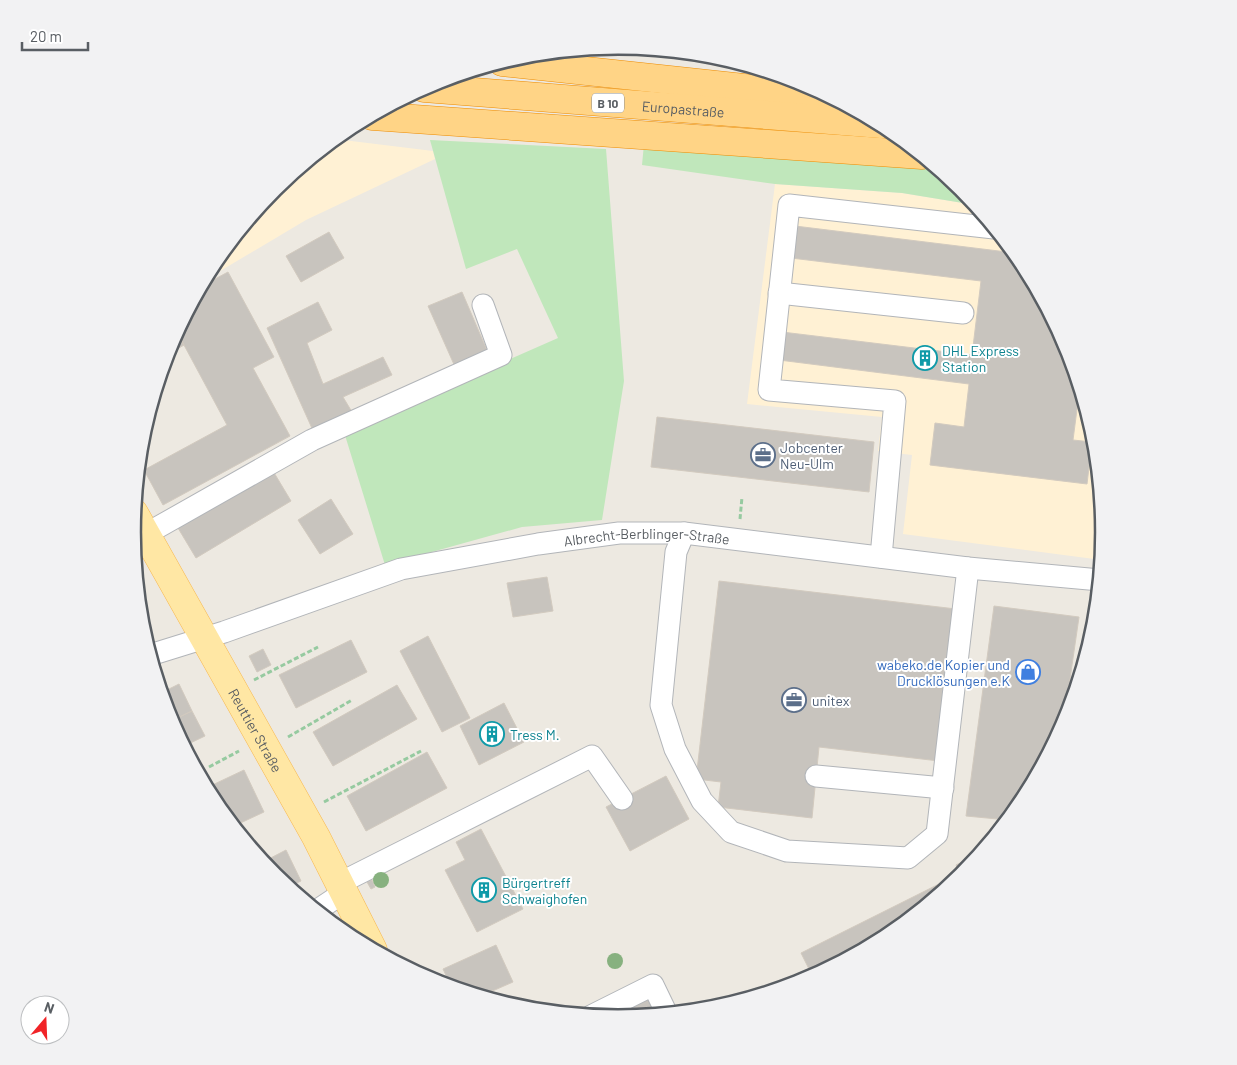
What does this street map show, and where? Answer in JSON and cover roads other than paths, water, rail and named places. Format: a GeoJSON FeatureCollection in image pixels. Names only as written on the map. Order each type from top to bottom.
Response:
{"type":"FeatureCollection","features":[{"type":"Feature","properties":{"kind":"highway"},"geometry":{"type":"LineString","coordinates":[[524,64],[810,95]]}},
{"type":"Feature","properties":{"kind":"highway","name":"Europastraße"},"geometry":{"type":"LineString","coordinates":[[440,89],[793,119],[864,123]]}},
{"type":"Feature","properties":{"kind":"highway"},"geometry":{"type":"LineString","coordinates":[[384,117],[909,154]]}},
{"type":"Feature","properties":{"kind":"highway","name":"Europastraße"},"geometry":{"type":"LineString","coordinates":[[793,119],[886,137]]}},
{"type":"Feature","properties":{"kind":"main road","name":"Reuttier Straße"},"geometry":{"type":"LineString","coordinates":[[141,525],[264,743],[367,938]]}},
{"type":"Feature","properties":{"kind":"street"},"geometry":{"type":"LineString","coordinates":[[881,557],[895,401],[769,390],[789,205],[985,227]]}},
{"type":"Feature","properties":{"kind":"street"},"geometry":{"type":"LineString","coordinates":[[779,293],[963,313]]}},
{"type":"Feature","properties":{"kind":"street"},"geometry":{"type":"LineString","coordinates":[[141,522],[312,440],[501,355],[483,305]]}},
{"type":"Feature","properties":{"kind":"street"},"geometry":{"type":"LineString","coordinates":[[613,553],[619,533]]}},
{"type":"Feature","properties":{"kind":"street","name":"Albrecht-Berblinger-Straße"},"geometry":{"type":"LineString","coordinates":[[156,653],[205,638],[401,569],[538,544],[619,533],[684,533],[968,568],[1094,579]]}},
{"type":"Feature","properties":{"kind":"street"},"geometry":{"type":"LineString","coordinates":[[684,533],[676,552],[661,704],[675,749],[702,801],[731,832],[787,851],[908,858],[937,834],[968,568]]}},
{"type":"Feature","properties":{"kind":"street"},"geometry":{"type":"LineString","coordinates":[[321,905],[340,888],[592,756],[622,798]]}},
{"type":"Feature","properties":{"kind":"street"},"geometry":{"type":"LineString","coordinates":[[816,776],[943,788]]}},
{"type":"Feature","properties":{"kind":"street"},"geometry":{"type":"LineString","coordinates":[[604,1010],[653,986],[664,1008]]}},
{"type":"Feature","properties":{"kind":"place","name":"DHL Express Station"},"geometry":{"type":"Point","coordinates":[925,358]}},
{"type":"Feature","properties":{"kind":"place","name":"Jobcenter Neu-Ulm"},"geometry":{"type":"Point","coordinates":[763,455]}},
{"type":"Feature","properties":{"kind":"place","name":"wabeko.de Kopier und Drucklösungen e.K"},"geometry":{"type":"Point","coordinates":[1028,672]}},
{"type":"Feature","properties":{"kind":"place","name":"unitex"},"geometry":{"type":"Point","coordinates":[794,700]}},
{"type":"Feature","properties":{"kind":"place","name":"Tress M."},"geometry":{"type":"Point","coordinates":[492,734]}},
{"type":"Feature","properties":{"kind":"place","name":"Bürgertreff Schwaighofen"},"geometry":{"type":"Point","coordinates":[484,890]}}]}
